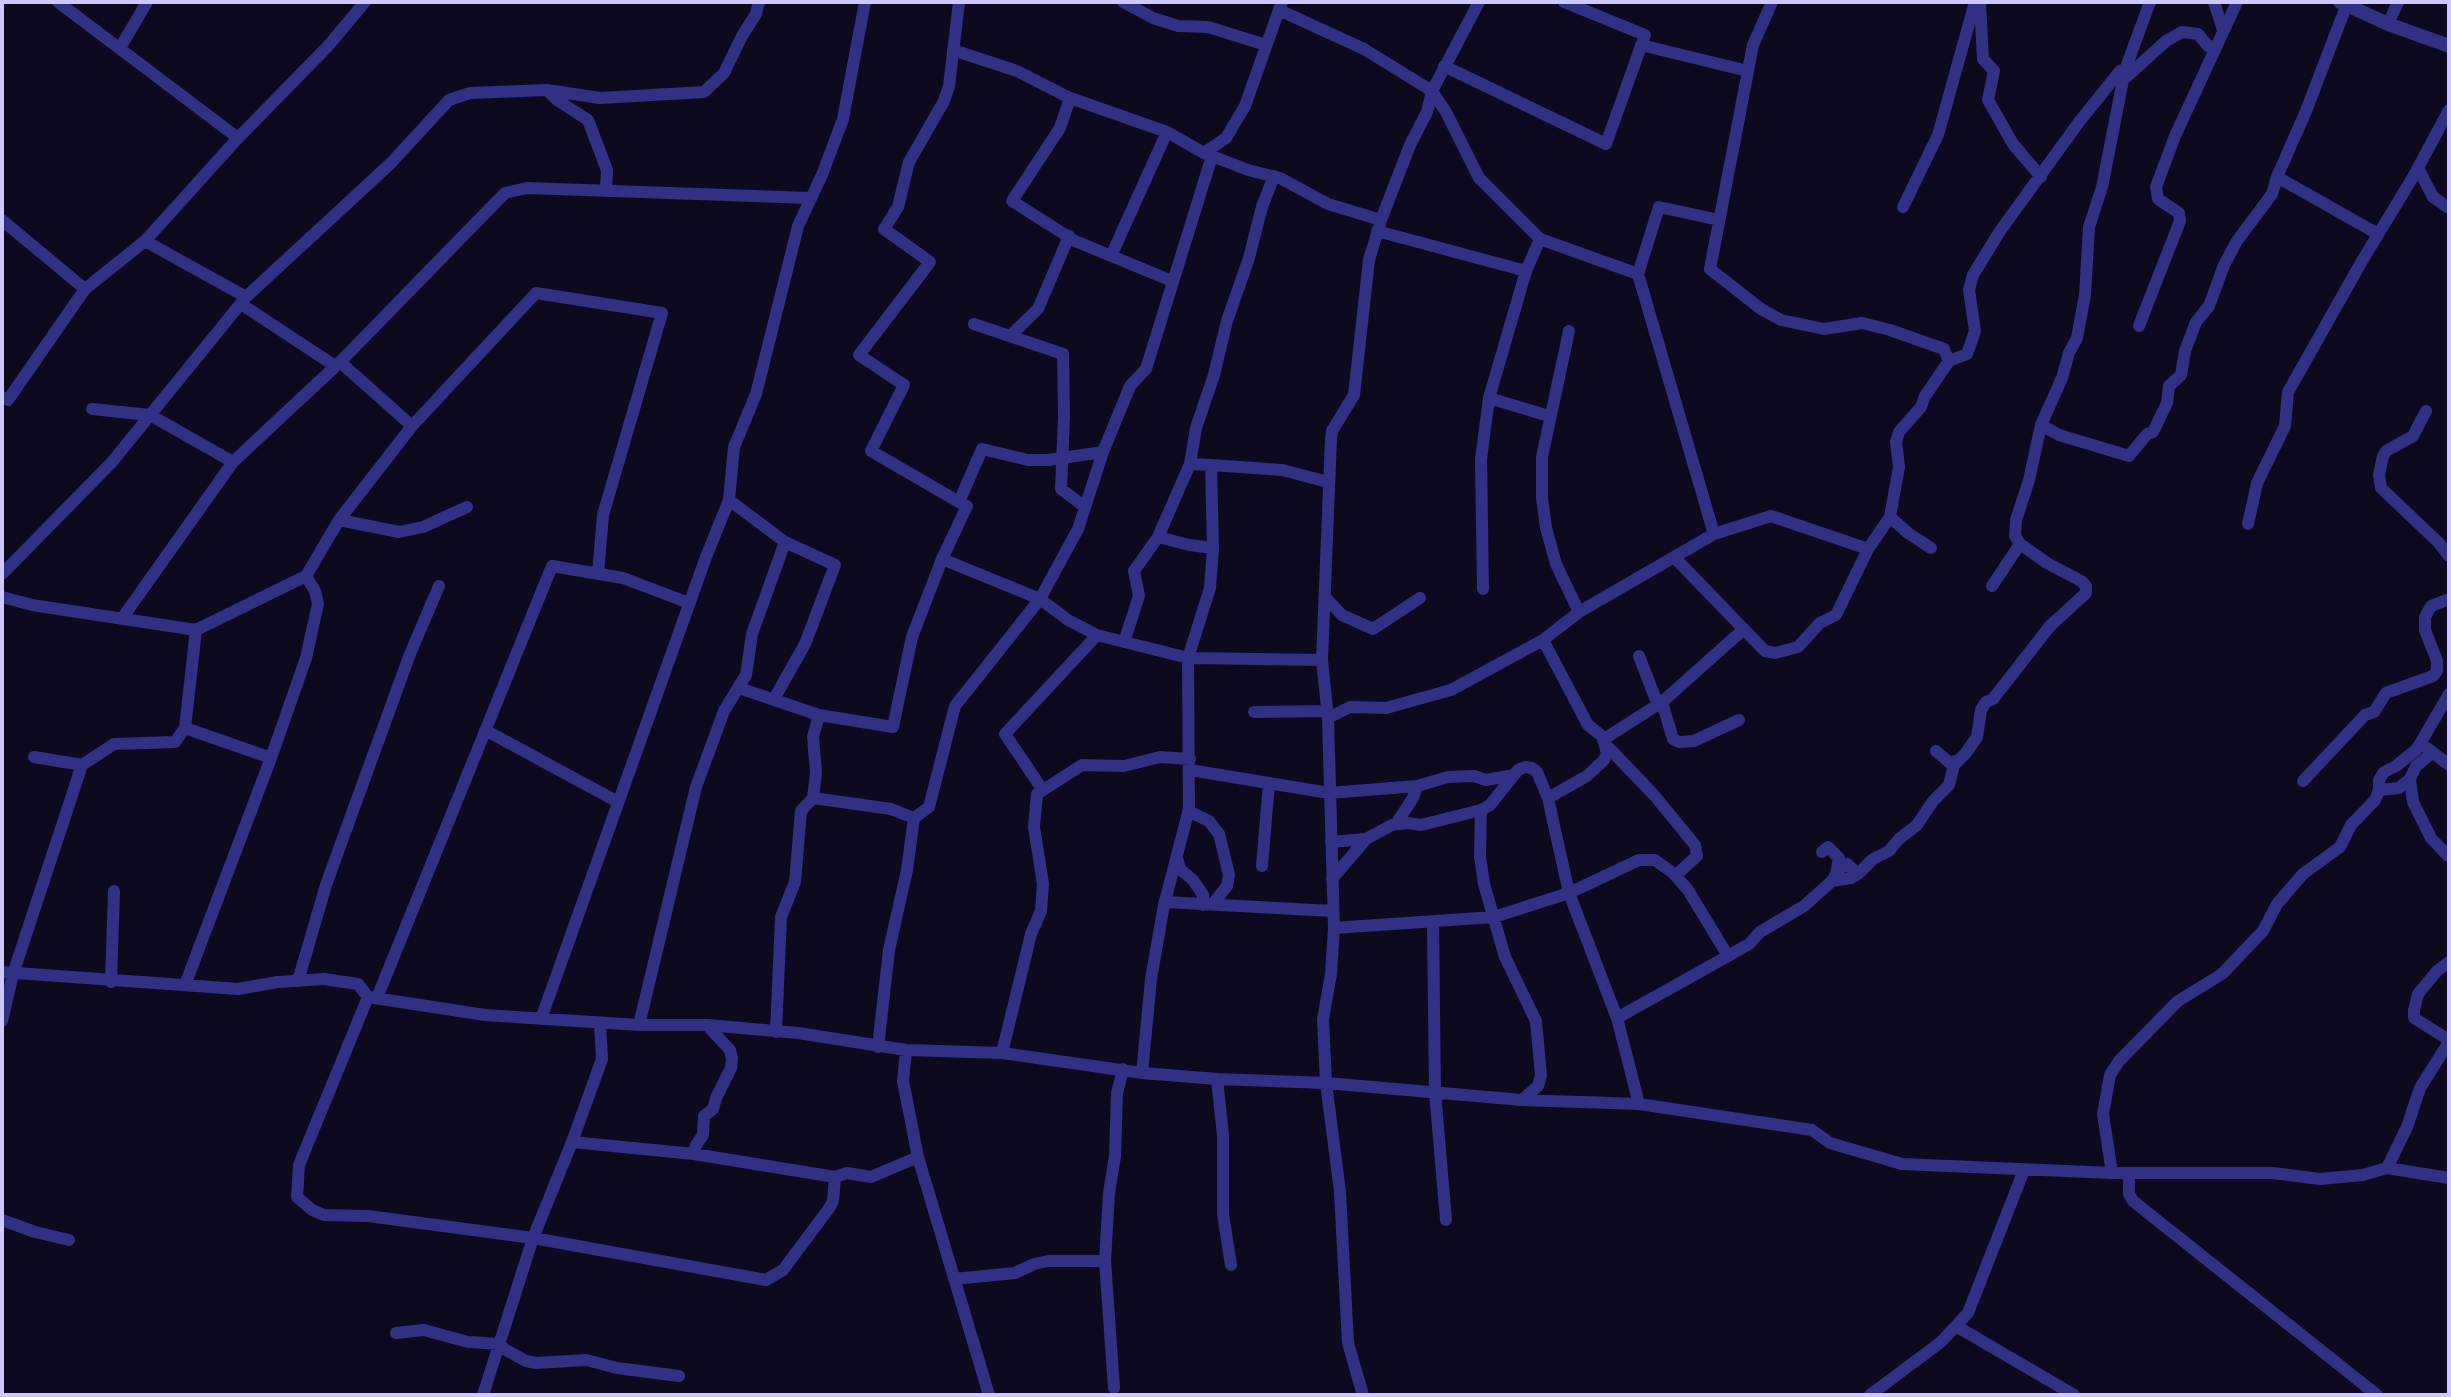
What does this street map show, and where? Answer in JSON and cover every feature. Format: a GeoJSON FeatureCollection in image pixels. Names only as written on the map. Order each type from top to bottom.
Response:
{"type":"FeatureCollection","features":[{"type":"Feature","properties":{"kind":"street"},"geometry":{"type":"LineString","coordinates":[[58,2],[238,138]]}},
{"type":"Feature","properties":{"kind":"street"},"geometry":{"type":"LineString","coordinates":[[120,48],[147,2]]}},
{"type":"Feature","properties":{"kind":"street"},"geometry":{"type":"LineString","coordinates":[[4,403],[85,289],[145,241],[238,138],[328,46],[365,2]]}},
{"type":"Feature","properties":{"kind":"street"},"geometry":{"type":"LineString","coordinates":[[2,574],[112,462],[244,300],[391,163],[449,100],[470,93],[547,90],[600,98],[704,92],[724,73],[756,14],[759,2]]}},
{"type":"Feature","properties":{"kind":"street"},"geometry":{"type":"LineString","coordinates":[[541,1019],[689,603],[729,500],[734,447],[756,394],[798,226],[843,119],[865,2]]}},
{"type":"Feature","properties":{"kind":"street"},"geometry":{"type":"LineString","coordinates":[[739,688],[819,715],[893,727],[912,637],[942,559],[967,506],[871,451],[904,385],[859,355],[930,262],[884,229],[898,207],[914,151],[944,101],[949,86],[959,2]]}},
{"type":"Feature","properties":{"kind":"street"},"geometry":{"type":"LineString","coordinates":[[1123,2],[1153,18],[1178,26],[1208,27],[1266,45]]}},
{"type":"Feature","properties":{"kind":"street"},"geometry":{"type":"LineString","coordinates":[[1363,1395],[1348,1343],[1340,1192],[1326,1083],[1323,1019],[1331,974],[1334,928],[1327,714],[1322,660],[1332,431],[1354,395],[1369,260],[1379,226],[1410,145],[1427,112],[1432,91],[1479,2]]}},
{"type":"Feature","properties":{"kind":"street"},"geometry":{"type":"LineString","coordinates":[[1444,66],[1606,144],[1645,35],[1564,2]]}},
{"type":"Feature","properties":{"kind":"street"},"geometry":{"type":"LineString","coordinates":[[1772,2],[1753,45],[1710,269],[1761,309],[1781,320],[1824,329],[1862,323],[1944,349],[1949,361]]}},
{"type":"Feature","properties":{"kind":"street"},"geometry":{"type":"LineString","coordinates":[[1978,2],[1983,59],[1994,71],[1988,100],[2013,144],[2041,177]]}},
{"type":"Feature","properties":{"kind":"street"},"geometry":{"type":"LineString","coordinates":[[1903,207],[1938,135],[1978,2]]}},
{"type":"Feature","properties":{"kind":"street"},"geometry":{"type":"LineString","coordinates":[[1834,876],[1851,878],[1858,874],[1917,825],[1933,801],[1949,785],[1955,764],[1977,737],[1981,710],[1986,702],[1993,699],[2050,626],[2086,593],[2086,586],[2081,581],[2020,544],[2015,536],[2016,520],[2041,425],[2077,338],[2085,295],[2089,227],[2102,187],[2124,75],[2150,2]]}},
{"type":"Feature","properties":{"kind":"street"},"geometry":{"type":"LineString","coordinates":[[2214,2],[2223,30]]}},
{"type":"Feature","properties":{"kind":"street"},"geometry":{"type":"LineString","coordinates":[[2139,326],[2180,221],[2179,213],[2158,199],[2156,187],[2175,136],[2237,2]]}},
{"type":"Feature","properties":{"kind":"street"},"geometry":{"type":"LineString","coordinates":[[2388,24],[2398,2]]}},
{"type":"Feature","properties":{"kind":"street"},"geometry":{"type":"LineString","coordinates":[[2041,425],[2059,435],[2129,456],[2147,434],[2153,432],[2167,403],[2169,386],[2181,375],[2185,351],[2196,322],[2209,306],[2224,265],[2237,241],[2272,194],[2306,111],[2344,3],[2388,24],[2449,46]]}},
{"type":"Feature","properties":{"kind":"street"},"geometry":{"type":"LineString","coordinates":[[878,1047],[889,950],[907,870],[914,818],[929,807],[955,706],[1040,599],[1078,529],[1103,452],[1130,386],[1146,369],[1208,154],[1226,138],[1245,106],[1280,6],[1364,49],[1432,91],[1479,178],[1540,239],[1638,274]]}},
{"type":"Feature","properties":{"kind":"street"},"geometry":{"type":"LineString","coordinates":[[2124,75],[2182,32],[2198,34],[2208,46],[2215,47]]}},
{"type":"Feature","properties":{"kind":"street"},"geometry":{"type":"LineString","coordinates":[[1641,45],[1748,71]]}},
{"type":"Feature","properties":{"kind":"street"},"geometry":{"type":"LineString","coordinates":[[953,50],[1017,71],[1070,98],[1167,132],[1208,154],[1248,170],[1274,176],[1379,226],[1526,271]]}},
{"type":"Feature","properties":{"kind":"street"},"geometry":{"type":"LineString","coordinates":[[1674,557],[1765,651],[1775,653],[1798,647],[1820,623],[1836,615],[1868,549],[1890,517],[1899,467],[1896,442],[1899,432],[1921,407],[1949,361],[1967,354],[1975,331],[1969,290],[1973,275],[2000,231],[2099,96],[2120,71],[2124,75]]}},
{"type":"Feature","properties":{"kind":"street"},"geometry":{"type":"LineString","coordinates":[[547,90],[588,120],[607,170],[606,191]]}},
{"type":"Feature","properties":{"kind":"street"},"geometry":{"type":"LineString","coordinates":[[1070,98],[1060,128],[1012,201],[1075,241],[1172,281]]}},
{"type":"Feature","properties":{"kind":"street"},"geometry":{"type":"LineString","coordinates":[[2248,524],[2257,483],[2285,426],[2288,392],[2449,110]]}},
{"type":"Feature","properties":{"kind":"street"},"geometry":{"type":"LineString","coordinates":[[1111,256],[1167,132]]}},
{"type":"Feature","properties":{"kind":"street"},"geometry":{"type":"LineString","coordinates":[[2418,168],[2433,197],[2449,208]]}},
{"type":"Feature","properties":{"kind":"street"},"geometry":{"type":"LineString","coordinates":[[1124,642],[1139,596],[1134,571],[1158,537],[1190,464],[1196,428],[1249,258],[1257,221],[1274,176]]}},
{"type":"Feature","properties":{"kind":"street"},"geometry":{"type":"LineString","coordinates":[[2277,177],[2378,234]]}},
{"type":"Feature","properties":{"kind":"street"},"geometry":{"type":"LineString","coordinates":[[123,617],[233,462],[338,364],[505,193],[527,188],[811,198]]}},
{"type":"Feature","properties":{"kind":"street"},"geometry":{"type":"LineString","coordinates":[[1714,534],[1638,274],[1659,207],[1719,220]]}},
{"type":"Feature","properties":{"kind":"street"},"geometry":{"type":"LineString","coordinates":[[2,220],[85,289]]}},
{"type":"Feature","properties":{"kind":"street"},"geometry":{"type":"LineString","coordinates":[[1011,335],[1038,309],[1069,236]]}},
{"type":"Feature","properties":{"kind":"street"},"geometry":{"type":"LineString","coordinates":[[1483,589],[1481,459],[1489,398],[1526,271],[1540,239]]}},
{"type":"Feature","properties":{"kind":"street"},"geometry":{"type":"LineString","coordinates":[[145,241],[244,300],[338,364],[412,426]]}},
{"type":"Feature","properties":{"kind":"street"},"geometry":{"type":"LineString","coordinates":[[2,597],[32,605],[196,630],[306,576],[339,520],[412,426],[536,293],[662,313],[603,515],[598,574]]}},
{"type":"Feature","properties":{"kind":"street"},"geometry":{"type":"LineString","coordinates":[[974,324],[1063,354],[1064,458],[1061,489],[1085,507]]}},
{"type":"Feature","properties":{"kind":"street"},"geometry":{"type":"LineString","coordinates":[[1569,331],[1542,457],[1542,498],[1556,564],[1579,612]]}},
{"type":"Feature","properties":{"kind":"street"},"geometry":{"type":"LineString","coordinates":[[1489,398],[1549,416]]}},
{"type":"Feature","properties":{"kind":"street"},"geometry":{"type":"LineString","coordinates":[[92,409],[150,415],[233,462]]}},
{"type":"Feature","properties":{"kind":"street"},"geometry":{"type":"LineString","coordinates":[[2426,411],[2413,436],[2386,451],[2383,456],[2379,466],[2381,488],[2449,556]]}},
{"type":"Feature","properties":{"kind":"street"},"geometry":{"type":"LineString","coordinates":[[959,502],[982,449],[1028,460],[1103,452]]}},
{"type":"Feature","properties":{"kind":"street"},"geometry":{"type":"LineString","coordinates":[[1190,464],[1282,470],[1328,482]]}},
{"type":"Feature","properties":{"kind":"street"},"geometry":{"type":"LineString","coordinates":[[1142,1073],[1151,979],[1165,902],[1188,811],[1188,658],[1210,588],[1213,548],[1211,465]]}},
{"type":"Feature","properties":{"kind":"street"},"geometry":{"type":"LineString","coordinates":[[729,500],[785,542],[835,565],[805,644],[774,699]]}},
{"type":"Feature","properties":{"kind":"street"},"geometry":{"type":"LineString","coordinates":[[339,520],[399,532],[423,527],[467,507]]}},
{"type":"Feature","properties":{"kind":"street"},"geometry":{"type":"LineString","coordinates":[[1254,712],[1327,714],[1350,707],[1386,708],[1451,690],[1543,640],[1579,612],[1714,534],[1771,516],[1868,549]]}},
{"type":"Feature","properties":{"kind":"street"},"geometry":{"type":"LineString","coordinates":[[1890,517],[1931,548]]}},
{"type":"Feature","properties":{"kind":"street"},"geometry":{"type":"LineString","coordinates":[[1158,537],[1213,548]]}},
{"type":"Feature","properties":{"kind":"street"},"geometry":{"type":"LineString","coordinates":[[639,1025],[696,787],[724,711],[749,665],[752,634],[785,542]]}},
{"type":"Feature","properties":{"kind":"street"},"geometry":{"type":"LineString","coordinates":[[1992,586],[2020,544]]}},
{"type":"Feature","properties":{"kind":"street"},"geometry":{"type":"LineString","coordinates":[[942,559],[1040,599],[1068,620],[1097,635],[1188,658],[1322,660]]}},
{"type":"Feature","properties":{"kind":"street"},"geometry":{"type":"LineString","coordinates":[[689,603],[623,578],[552,566],[299,1165],[297,1197],[312,1210],[324,1215],[368,1216],[533,1238],[766,1280],[783,1270],[830,1207],[835,1177]]}},
{"type":"Feature","properties":{"kind":"street"},"geometry":{"type":"LineString","coordinates":[[185,985],[271,758],[313,629],[318,604],[306,576]]}},
{"type":"Feature","properties":{"kind":"street"},"geometry":{"type":"LineString","coordinates":[[298,981],[326,885],[410,654],[439,586]]}},
{"type":"Feature","properties":{"kind":"street"},"geometry":{"type":"LineString","coordinates":[[1325,597],[1342,615],[1373,629],[1420,598]]}},
{"type":"Feature","properties":{"kind":"street"},"geometry":{"type":"LineString","coordinates":[[2303,781],[2365,715],[2374,712],[2386,693],[2433,676],[2437,671],[2437,661],[2425,630],[2425,617],[2431,606],[2449,599]]}},
{"type":"Feature","properties":{"kind":"street"},"geometry":{"type":"LineString","coordinates":[[1605,742],[1660,703],[1744,629]]}},
{"type":"Feature","properties":{"kind":"street"},"geometry":{"type":"LineString","coordinates":[[2,1021],[7,973],[82,765],[114,744],[175,742],[185,728],[196,630]]}},
{"type":"Feature","properties":{"kind":"street"},"geometry":{"type":"LineString","coordinates":[[1042,789],[1005,734],[1097,635]]}},
{"type":"Feature","properties":{"kind":"street"},"geometry":{"type":"LineString","coordinates":[[1543,640],[1588,725],[1654,795],[1695,845],[1697,856],[1676,875]]}},
{"type":"Feature","properties":{"kind":"street"},"geometry":{"type":"LineString","coordinates":[[1639,656],[1673,739],[1679,742],[1694,741],[1739,720]]}},
{"type":"Feature","properties":{"kind":"street"},"geometry":{"type":"LineString","coordinates":[[2112,1173],[2103,1114],[2110,1075],[2119,1061],[2178,1001],[2222,974],[2263,931],[2277,904],[2303,874],[2340,847],[2351,825],[2375,800],[2384,772],[2408,758],[2422,743],[2449,694]]}},
{"type":"Feature","properties":{"kind":"street"},"geometry":{"type":"LineString","coordinates":[[776,1032],[781,917],[795,882],[801,811],[813,798],[816,773],[813,737],[819,715]]}},
{"type":"Feature","properties":{"kind":"street"},"geometry":{"type":"LineString","coordinates":[[185,728],[271,758]]}},
{"type":"Feature","properties":{"kind":"street"},"geometry":{"type":"LineString","coordinates":[[485,730],[618,802]]}},
{"type":"Feature","properties":{"kind":"street"},"geometry":{"type":"LineString","coordinates":[[1548,798],[1587,776],[1604,760],[1607,753],[1605,742]]}},
{"type":"Feature","properties":{"kind":"street"},"geometry":{"type":"LineString","coordinates":[[2422,743],[2449,765]]}},
{"type":"Feature","properties":{"kind":"street"},"geometry":{"type":"LineString","coordinates":[[1936,751],[1950,763],[1955,761],[1955,764]]}},
{"type":"Feature","properties":{"kind":"street"},"geometry":{"type":"LineString","coordinates":[[2379,790],[2399,788],[2410,779],[2416,766],[2432,753]]}},
{"type":"Feature","properties":{"kind":"street"},"geometry":{"type":"LineString","coordinates":[[34,757],[82,765]]}},
{"type":"Feature","properties":{"kind":"street"},"geometry":{"type":"LineString","coordinates":[[1002,1053],[1031,934],[1041,911],[1043,884],[1034,818],[1037,794],[1082,765],[1124,766],[1160,757],[1269,783],[1329,793],[1417,786],[1448,777],[1474,776],[1486,780],[1514,775]]}},
{"type":"Feature","properties":{"kind":"street"},"geometry":{"type":"LineString","coordinates":[[1332,879],[1366,839],[1392,825],[1421,825],[1484,809],[1514,775],[1525,767],[1532,768],[1537,772],[1548,798],[1569,893],[1617,1018],[1639,1104]]}},
{"type":"Feature","properties":{"kind":"street"},"geometry":{"type":"LineString","coordinates":[[2410,779],[2413,802],[2431,838],[2448,856]]}},
{"type":"Feature","properties":{"kind":"street"},"geometry":{"type":"LineString","coordinates":[[1486,780],[1480,856],[1484,884],[1505,957],[1536,1021],[1541,1076],[1538,1086],[1522,1100]]}},
{"type":"Feature","properties":{"kind":"street"},"geometry":{"type":"LineString","coordinates":[[1262,866],[1269,783]]}},
{"type":"Feature","properties":{"kind":"street"},"geometry":{"type":"LineString","coordinates":[[1398,824],[1417,786]]}},
{"type":"Feature","properties":{"kind":"street"},"geometry":{"type":"LineString","coordinates":[[813,798],[891,809],[914,818]]}},
{"type":"Feature","properties":{"kind":"street"},"geometry":{"type":"LineString","coordinates":[[1188,811],[1209,821],[1219,834],[1229,875],[1227,886],[1208,905]]}},
{"type":"Feature","properties":{"kind":"street"},"geometry":{"type":"LineString","coordinates":[[1331,842],[1366,839]]}},
{"type":"Feature","properties":{"kind":"street"},"geometry":{"type":"LineString","coordinates":[[1617,1018],[1749,944],[1760,932],[1804,906],[1834,876],[1839,858],[1828,847],[1822,852]]}},
{"type":"Feature","properties":{"kind":"street"},"geometry":{"type":"LineString","coordinates":[[1177,858],[1180,869],[1193,880],[1208,905]]}},
{"type":"Feature","properties":{"kind":"street"},"geometry":{"type":"LineString","coordinates":[[1334,928],[1494,917],[1569,893],[1647,859],[1655,860],[1676,875],[1728,956]]}},
{"type":"Feature","properties":{"kind":"street"},"geometry":{"type":"LineString","coordinates":[[111,982],[114,891]]}},
{"type":"Feature","properties":{"kind":"street"},"geometry":{"type":"LineString","coordinates":[[1165,902],[1332,911]]}},
{"type":"Feature","properties":{"kind":"street"},"geometry":{"type":"LineString","coordinates":[[1433,923],[1435,1092],[1446,1220]]}},
{"type":"Feature","properties":{"kind":"street"},"geometry":{"type":"LineString","coordinates":[[2387,1168],[2407,1127],[2420,1088],[2449,1041],[2414,1018],[2414,1010],[2418,994],[2449,962]]}},
{"type":"Feature","properties":{"kind":"street"},"geometry":{"type":"LineString","coordinates":[[7,973],[238,989],[324,979],[358,984],[372,998],[485,1015],[639,1025],[707,1025],[798,1033],[906,1050],[1002,1053],[1142,1073],[1217,1079],[1326,1083],[1522,1100],[1639,1104],[1812,1130],[1830,1143],[1902,1164],[2112,1173],[2273,1173],[2320,1179],[2363,1175],[2387,1168],[2449,1178]]}},
{"type":"Feature","properties":{"kind":"street"},"geometry":{"type":"LineString","coordinates":[[483,1395],[533,1238],[602,1059],[600,1023]]}},
{"type":"Feature","properties":{"kind":"street"},"geometry":{"type":"LineString","coordinates":[[694,1154],[703,1135],[704,1116],[713,1109],[731,1068],[730,1050],[707,1025]]}},
{"type":"Feature","properties":{"kind":"street"},"geometry":{"type":"LineString","coordinates":[[906,1050],[903,1081],[918,1157],[989,1395]]}},
{"type":"Feature","properties":{"kind":"street"},"geometry":{"type":"LineString","coordinates":[[1114,1388],[1105,1261],[1109,1193],[1115,1156],[1117,1093],[1123,1069]]}},
{"type":"Feature","properties":{"kind":"street"},"geometry":{"type":"LineString","coordinates":[[1217,1079],[1223,1135],[1223,1214],[1231,1265]]}},
{"type":"Feature","properties":{"kind":"street"},"geometry":{"type":"LineString","coordinates":[[572,1142],[694,1154],[835,1177],[847,1173],[871,1177],[918,1157]]}},
{"type":"Feature","properties":{"kind":"street"},"geometry":{"type":"LineString","coordinates":[[1870,1395],[1941,1342],[1968,1313],[2024,1170]]}},
{"type":"Feature","properties":{"kind":"street"},"geometry":{"type":"LineString","coordinates":[[2129,1173],[2129,1194],[2133,1201],[2377,1395]]}},
{"type":"Feature","properties":{"kind":"street"},"geometry":{"type":"LineString","coordinates":[[2,1220],[69,1240]]}},
{"type":"Feature","properties":{"kind":"street"},"geometry":{"type":"LineString","coordinates":[[954,1279],[1015,1273],[1048,1261],[1105,1261]]}},
{"type":"Feature","properties":{"kind":"street"},"geometry":{"type":"LineString","coordinates":[[1956,1326],[2074,1395]]}},
{"type":"Feature","properties":{"kind":"street"},"geometry":{"type":"LineString","coordinates":[[396,1333],[424,1330],[468,1342],[500,1344],[526,1361],[536,1363],[586,1360],[617,1368],[679,1376]]}}]}
